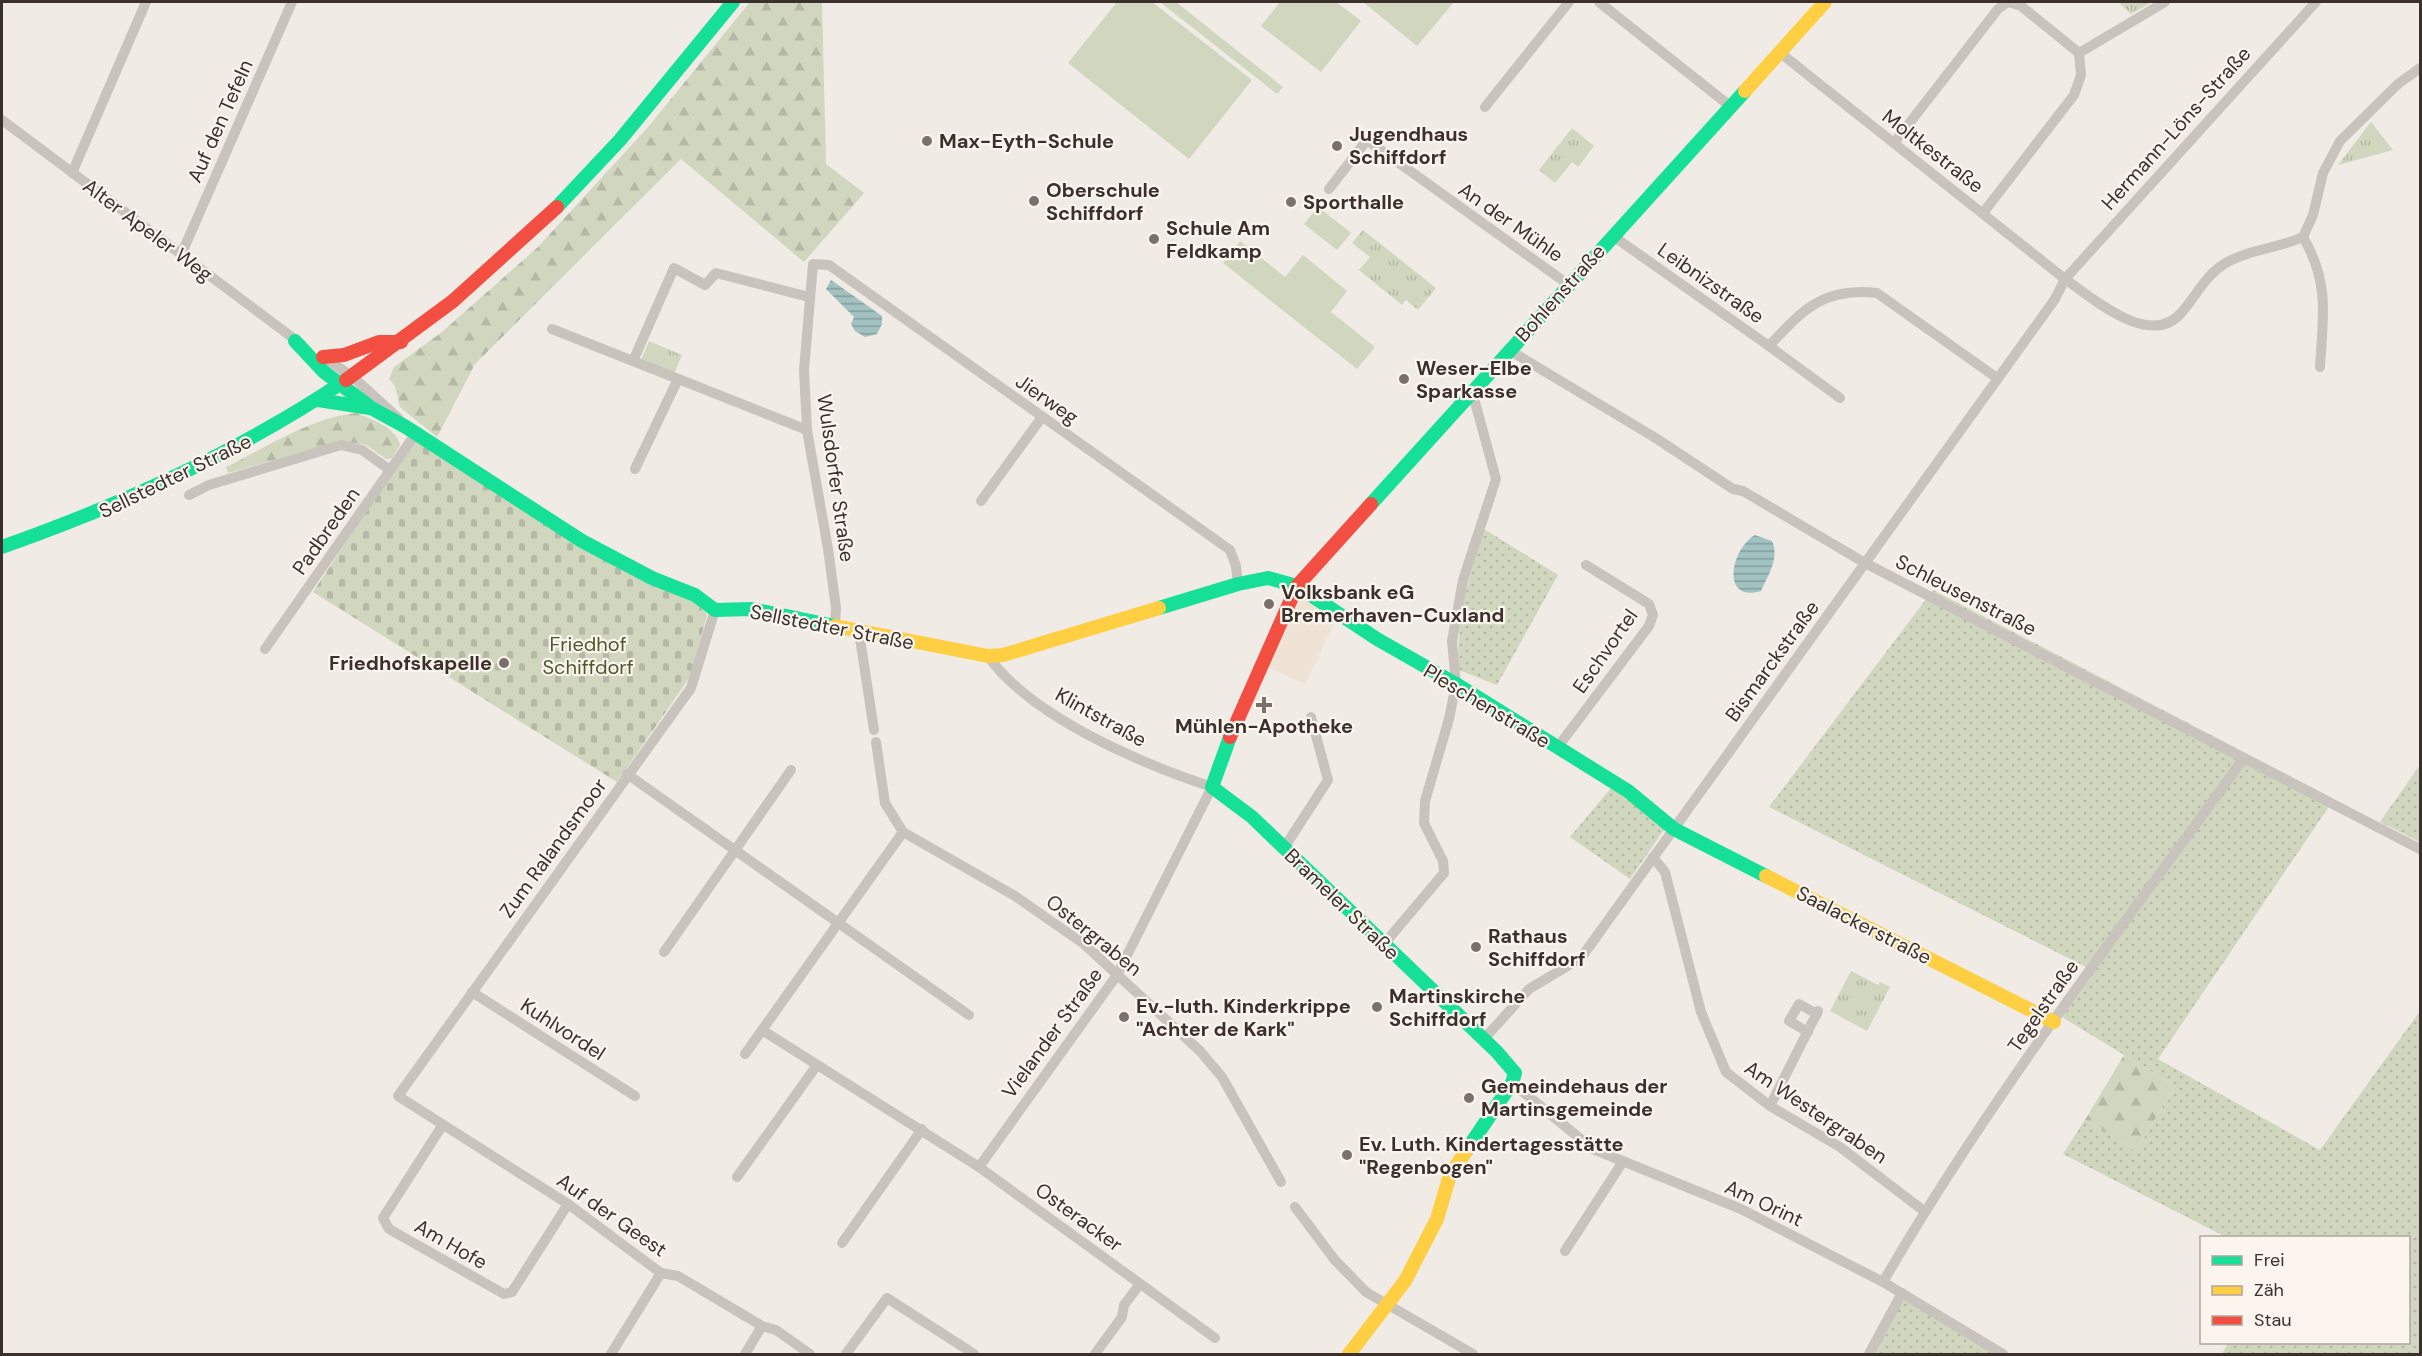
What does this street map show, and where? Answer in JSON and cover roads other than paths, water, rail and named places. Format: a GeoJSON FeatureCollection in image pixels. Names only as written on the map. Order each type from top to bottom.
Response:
{"type":"FeatureCollection","features":[{"type":"Feature","properties":{"kind":"street"},"geometry":{"type":"LineString","coordinates":[[72,173],[146,2]]}},
{"type":"Feature","properties":{"kind":"street","name":"Auf den Tefeln"},"geometry":{"type":"LineString","coordinates":[[181,255],[292,2]]}},
{"type":"Feature","properties":{"kind":"street","name":"Sellstedter Straße"},"geometry":{"type":"LineString","coordinates":[[2,547],[121,504],[254,438],[340,386],[401,342],[486,274],[581,183],[733,2]]}},
{"type":"Feature","properties":{"kind":"street"},"geometry":{"type":"LineString","coordinates":[[1485,107],[1569,2]]}},
{"type":"Feature","properties":{"kind":"street"},"geometry":{"type":"LineString","coordinates":[[1599,2],[1730,106]]}},
{"type":"Feature","properties":{"kind":"street","name":"Bohlenstraße"},"geometry":{"type":"LineString","coordinates":[[1297,586],[1825,2]]}},
{"type":"Feature","properties":{"kind":"street"},"geometry":{"type":"LineString","coordinates":[[1894,143],[1998,9],[2008,2],[2021,6],[2079,53],[2081,75],[2074,95],[1983,213]]}},
{"type":"Feature","properties":{"kind":"street"},"geometry":{"type":"LineString","coordinates":[[2079,53],[2165,2]]}},
{"type":"Feature","properties":{"kind":"street","name":"Hermann-Löns-Straße"},"geometry":{"type":"LineString","coordinates":[[2065,279],[2316,2]]}},
{"type":"Feature","properties":{"kind":"street","name":"Moltkestraße"},"geometry":{"type":"LineString","coordinates":[[1779,52],[2065,279],[2131,322],[2160,325],[2181,314],[2211,274],[2225,264],[2281,247],[2303,237]]}},
{"type":"Feature","properties":{"kind":"street"},"geometry":{"type":"LineString","coordinates":[[2320,367],[2324,304],[2321,274],[2303,237],[2313,215],[2323,173],[2340,141],[2398,84],[2421,68]]}},
{"type":"Feature","properties":{"kind":"street","name":"Alter Apeler Weg"},"geometry":{"type":"LineString","coordinates":[[2,120],[295,341],[353,377]]}},
{"type":"Feature","properties":{"kind":"street","name":"An der Mühle"},"geometry":{"type":"LineString","coordinates":[[1329,189],[1368,140],[1569,285]]}},
{"type":"Feature","properties":{"kind":"street","name":"Leibnizstraße"},"geometry":{"type":"LineString","coordinates":[[1613,236],[1769,346],[1794,318],[1827,297],[1853,290],[1877,293],[1997,378]]}},
{"type":"Feature","properties":{"kind":"street","name":"Wulsdorfer Straße"},"geometry":{"type":"LineString","coordinates":[[813,264],[804,370],[807,430],[835,597],[835,625]]}},
{"type":"Feature","properties":{"kind":"street","name":"Jierweg"},"geometry":{"type":"LineString","coordinates":[[813,264],[829,265],[1230,550],[1236,566],[1238,584]]}},
{"type":"Feature","properties":{"kind":"street"},"geometry":{"type":"LineString","coordinates":[[633,361],[674,268],[705,285],[716,273],[809,297]]}},
{"type":"Feature","properties":{"kind":"street","name":"Bismarckstraße"},"geometry":{"type":"LineString","coordinates":[[1484,1039],[1529,989],[1581,958],[2055,299],[2065,279]]}},
{"type":"Feature","properties":{"kind":"street"},"geometry":{"type":"LineString","coordinates":[[552,329],[807,430]]}},
{"type":"Feature","properties":{"kind":"street","name":"Alter Apeler Weg"},"geometry":{"type":"LineString","coordinates":[[295,341],[340,386]]}},
{"type":"Feature","properties":{"kind":"street"},"geometry":{"type":"LineString","coordinates":[[323,357],[344,356],[376,343],[401,342]]}},
{"type":"Feature","properties":{"kind":"street"},"geometry":{"type":"LineString","coordinates":[[1769,346],[1840,398]]}},
{"type":"Feature","properties":{"kind":"street","name":"Schleusenstraße"},"geometry":{"type":"LineString","coordinates":[[1509,350],[1654,437],[1733,489],[1743,491],[1865,563],[2421,849]]}},
{"type":"Feature","properties":{"kind":"street"},"geometry":{"type":"LineString","coordinates":[[353,377],[411,430]]}},
{"type":"Feature","properties":{"kind":"street"},"geometry":{"type":"LineString","coordinates":[[636,469],[678,379]]}},
{"type":"Feature","properties":{"kind":"street"},"geometry":{"type":"LineString","coordinates":[[340,386],[582,541],[652,578],[695,595],[715,610]]}},
{"type":"Feature","properties":{"kind":"street"},"geometry":{"type":"LineString","coordinates":[[1384,944],[1444,873],[1443,861],[1424,823],[1425,801],[1449,719],[1456,684],[1452,641],[1463,580],[1496,479],[1472,391]]}},
{"type":"Feature","properties":{"kind":"street"},"geometry":{"type":"LineString","coordinates":[[318,400],[373,409]]}},
{"type":"Feature","properties":{"kind":"street"},"geometry":{"type":"LineString","coordinates":[[981,501],[1042,417]]}},
{"type":"Feature","properties":{"kind":"street","name":"Padbreden"},"geometry":{"type":"LineString","coordinates":[[265,649],[390,470],[411,430]]}},
{"type":"Feature","properties":{"kind":"street","name":"Sellstedter Straße"},"geometry":{"type":"LineString","coordinates":[[189,495],[209,485],[340,445],[362,450],[390,470]]}},
{"type":"Feature","properties":{"kind":"street","name":"Eschvortel"},"geometry":{"type":"LineString","coordinates":[[1557,748],[1649,626],[1653,615],[1649,604],[1586,565]]}},
{"type":"Feature","properties":{"kind":"street","name":"Sellstedter Straße"},"geometry":{"type":"LineString","coordinates":[[715,610],[751,609],[988,656],[1003,655],[1238,584],[1268,578],[1297,586]]}},
{"type":"Feature","properties":{"kind":"street"},"geometry":{"type":"LineString","coordinates":[[1212,787],[1258,663],[1297,586]]}},
{"type":"Feature","properties":{"kind":"street","name":"Pleschenstraße"},"geometry":{"type":"LineString","coordinates":[[1297,586],[1377,639],[1456,684],[1628,791],[1674,829]]}},
{"type":"Feature","properties":{"kind":"street","name":"Zum Ralandsmoor"},"geometry":{"type":"LineString","coordinates":[[398,1096],[627,774],[691,688],[715,610]]}},
{"type":"Feature","properties":{"kind":"street"},"geometry":{"type":"LineString","coordinates":[[859,632],[874,730]]}},
{"type":"Feature","properties":{"kind":"street","name":"Klintstraße"},"geometry":{"type":"LineString","coordinates":[[988,656],[1000,674],[1062,719],[1138,758],[1212,787]]}},
{"type":"Feature","properties":{"kind":"street"},"geometry":{"type":"LineString","coordinates":[[1284,848],[1328,780],[1311,717]]}},
{"type":"Feature","properties":{"kind":"street","name":"Ostergraben"},"geometry":{"type":"LineString","coordinates":[[876,742],[885,803],[903,832],[1015,896],[1084,944],[1118,975],[1200,1051],[1222,1077],[1281,1182]]}},
{"type":"Feature","properties":{"kind":"street","name":"Tegelstraße"},"geometry":{"type":"LineString","coordinates":[[1883,1282],[1924,1211],[2054,1022],[2244,758]]}},
{"type":"Feature","properties":{"kind":"street"},"geometry":{"type":"LineString","coordinates":[[663,952],[791,770]]}},
{"type":"Feature","properties":{"kind":"street"},"geometry":{"type":"LineString","coordinates":[[627,774],[969,1015]]}},
{"type":"Feature","properties":{"kind":"street","name":"Brameler Straße"},"geometry":{"type":"LineString","coordinates":[[1212,787],[1252,817],[1484,1039],[1513,1068],[1515,1078],[1512,1083]]}},
{"type":"Feature","properties":{"kind":"street","name":"Vielander Straße"},"geometry":{"type":"LineString","coordinates":[[979,1167],[1118,975],[1212,787]]}},
{"type":"Feature","properties":{"kind":"street","name":"Saalackerstraße"},"geometry":{"type":"LineString","coordinates":[[1674,829],[2054,1022]]}},
{"type":"Feature","properties":{"kind":"street"},"geometry":{"type":"LineString","coordinates":[[745,1054],[903,832]]}},
{"type":"Feature","properties":{"kind":"street","name":"Am Westergraben"},"geometry":{"type":"LineString","coordinates":[[1653,857],[1665,872],[1679,936],[1715,1052],[1726,1072],[1770,1106],[1840,1147],[1924,1211]]}},
{"type":"Feature","properties":{"kind":"street","name":"Kuhlvordel"},"geometry":{"type":"LineString","coordinates":[[472,992],[635,1096]]}},
{"type":"Feature","properties":{"kind":"street"},"geometry":{"type":"LineString","coordinates":[[1770,1106],[1808,1032],[1817,1012],[1799,1004],[1789,1021],[1808,1032]]}},
{"type":"Feature","properties":{"kind":"street","name":"Osteracker"},"geometry":{"type":"LineString","coordinates":[[762,1030],[979,1167],[1215,1338]]}},
{"type":"Feature","properties":{"kind":"street"},"geometry":{"type":"LineString","coordinates":[[737,1177],[817,1065]]}},
{"type":"Feature","properties":{"kind":"street"},"geometry":{"type":"LineString","coordinates":[[1348,1354],[1387,1306],[1421,1255],[1437,1219],[1450,1175],[1459,1158],[1512,1083]]}},
{"type":"Feature","properties":{"kind":"street","name":"Am Orint"},"geometry":{"type":"LineString","coordinates":[[1512,1083],[1593,1149],[1622,1163],[1741,1209],[1883,1282],[2004,1354]]}},
{"type":"Feature","properties":{"kind":"street","name":"Auf der Geest"},"geometry":{"type":"LineString","coordinates":[[398,1096],[568,1204],[661,1273],[678,1276],[762,1326],[776,1330],[810,1354]]}},
{"type":"Feature","properties":{"kind":"street","name":"Am Hofe"},"geometry":{"type":"LineString","coordinates":[[442,1126],[383,1218],[389,1229],[504,1294],[512,1292],[568,1204]]}},
{"type":"Feature","properties":{"kind":"street"},"geometry":{"type":"LineString","coordinates":[[842,1243],[922,1129]]}},
{"type":"Feature","properties":{"kind":"street"},"geometry":{"type":"LineString","coordinates":[[1565,1251],[1622,1163]]}},
{"type":"Feature","properties":{"kind":"street"},"geometry":{"type":"LineString","coordinates":[[1295,1207],[1334,1258],[1366,1292],[1473,1354]]}},
{"type":"Feature","properties":{"kind":"street"},"geometry":{"type":"LineString","coordinates":[[611,1354],[661,1273]]}},
{"type":"Feature","properties":{"kind":"street"},"geometry":{"type":"LineString","coordinates":[[1095,1354],[1122,1317],[1124,1305],[1140,1284]]}},
{"type":"Feature","properties":{"kind":"street"},"geometry":{"type":"LineString","coordinates":[[1869,1354],[1902,1293]]}},
{"type":"Feature","properties":{"kind":"street"},"geometry":{"type":"LineString","coordinates":[[846,1354],[887,1298],[974,1354]]}},
{"type":"Feature","properties":{"kind":"street"},"geometry":{"type":"LineString","coordinates":[[745,1354],[762,1326]]}},
{"type":"Feature","properties":{"kind":"water"},"geometry":{"type":"Polygon","coordinates":[[[831,280],[882,316],[882,324],[877,334],[865,337],[855,331],[851,324],[854,317],[826,289],[831,280]]]}},
{"type":"Feature","properties":{"kind":"water"},"geometry":{"type":"Polygon","coordinates":[[[1755,535],[1772,541],[1775,554],[1761,591],[1748,593],[1735,583],[1735,562],[1746,542],[1755,535]]]}},
{"type":"Feature","properties":{"kind":"place","name":"Max-Eyth-Schule"},"geometry":{"type":"Point","coordinates":[927,141]}},
{"type":"Feature","properties":{"kind":"place","name":"Jugendhaus Schiffdorf"},"geometry":{"type":"Point","coordinates":[1337,146]}},
{"type":"Feature","properties":{"kind":"place","name":"Oberschule Schiffdorf"},"geometry":{"type":"Point","coordinates":[1034,201]}},
{"type":"Feature","properties":{"kind":"place","name":"Sporthalle"},"geometry":{"type":"Point","coordinates":[1291,202]}},
{"type":"Feature","properties":{"kind":"place","name":"Schule Am Feldkamp"},"geometry":{"type":"Point","coordinates":[1154,239]}},
{"type":"Feature","properties":{"kind":"place","name":"Weser-Elbe Sparkasse"},"geometry":{"type":"Point","coordinates":[1404,379]}},
{"type":"Feature","properties":{"kind":"place","name":"Volksbank eG Bremerhaven-Cuxland"},"geometry":{"type":"Point","coordinates":[1269,604]}},
{"type":"Feature","properties":{"kind":"place","name":"Friedhofskapelle"},"geometry":{"type":"Point","coordinates":[504,663]}},
{"type":"Feature","properties":{"kind":"place","name":"Mühlen-Apotheke"},"geometry":{"type":"Point","coordinates":[1264,705]}},
{"type":"Feature","properties":{"kind":"place","name":"Rathaus Schiffdorf"},"geometry":{"type":"Point","coordinates":[1476,947]}},
{"type":"Feature","properties":{"kind":"place","name":"Martinskirche Schiffdorf"},"geometry":{"type":"Point","coordinates":[1377,1007]}},
{"type":"Feature","properties":{"kind":"place","name":"Ev.-luth. Kinderkrippe \"Achter de Kark\""},"geometry":{"type":"Point","coordinates":[1124,1017]}},
{"type":"Feature","properties":{"kind":"place","name":"Gemeindehaus der Martinsgemeinde"},"geometry":{"type":"Point","coordinates":[1469,1098]}},
{"type":"Feature","properties":{"kind":"place","name":"Ev. Luth. Kindertagesstätte \"Regenbogen\""},"geometry":{"type":"Point","coordinates":[1347,1155]}},
{"type":"Feature","properties":{"kind":"park label","name":"Friedhof Schiffdorf"},"geometry":{"type":"Point","coordinates":[588,656]}}]}
